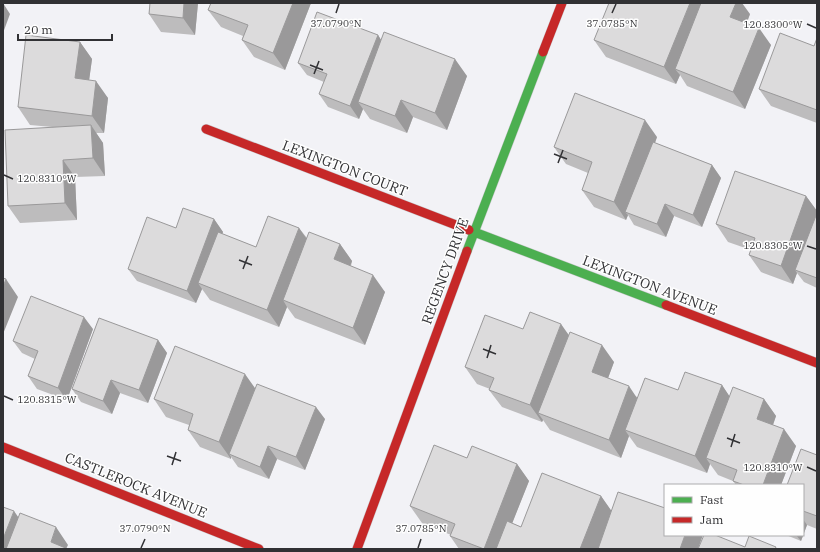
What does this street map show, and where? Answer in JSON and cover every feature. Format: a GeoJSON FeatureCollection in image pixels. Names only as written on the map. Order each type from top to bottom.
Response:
{"type":"FeatureCollection","features":[{"type":"Feature","properties":{"kind":"street","name":"REGENCY DRIVE"},"geometry":{"type":"LineString","coordinates":[[357,549],[474,232],[562,3]]}},
{"type":"Feature","properties":{"kind":"street","name":"LEXINGTON COURT"},"geometry":{"type":"LineString","coordinates":[[206,129],[474,232]]}},
{"type":"Feature","properties":{"kind":"street","name":"LEXINGTON AVENUE"},"geometry":{"type":"LineString","coordinates":[[474,232],[817,363]]}},
{"type":"Feature","properties":{"kind":"street","name":"CASTLEROCK AVENUE"},"geometry":{"type":"LineString","coordinates":[[3,448],[259,549]]}},
{"type":"Feature","properties":{"kind":"building"},"geometry":{"type":"Polygon","coordinates":[[[150,3],[184,3],[183,18],[149,14],[150,3]]]}},
{"type":"Feature","properties":{"kind":"building"},"geometry":{"type":"Polygon","coordinates":[[[211,3],[293,3],[273,53],[242,40],[248,25],[208,10],[211,3]]]}},
{"type":"Feature","properties":{"kind":"building"},"geometry":{"type":"Polygon","coordinates":[[[609,3],[690,3],[664,67],[594,40],[609,3]]]}},
{"type":"Feature","properties":{"kind":"building"},"geometry":{"type":"Polygon","coordinates":[[[701,3],[736,3],[730,17],[759,28],[733,92],[675,69],[701,3]]]}},
{"type":"Feature","properties":{"kind":"building"},"geometry":{"type":"Polygon","coordinates":[[[317,12],[378,35],[350,106],[319,94],[327,74],[298,63],[317,12]]]}},
{"type":"Feature","properties":{"kind":"building"},"geometry":{"type":"Polygon","coordinates":[[[384,32],[455,59],[435,113],[401,100],[395,116],[358,102],[384,32]]]}},
{"type":"Feature","properties":{"kind":"building"},"geometry":{"type":"Polygon","coordinates":[[[780,33],[814,46],[817,38],[817,110],[759,89],[780,33]]]}},
{"type":"Feature","properties":{"kind":"building"},"geometry":{"type":"Polygon","coordinates":[[[26,35],[80,42],[75,78],[96,81],[92,116],[18,107],[26,35]]]}},
{"type":"Feature","properties":{"kind":"building"},"geometry":{"type":"Polygon","coordinates":[[[575,93],[645,120],[614,202],[582,190],[592,162],[554,147],[575,93]]]}},
{"type":"Feature","properties":{"kind":"building"},"geometry":{"type":"Polygon","coordinates":[[[91,125],[93,158],[63,160],[65,203],[8,206],[5,130],[91,125]]]}},
{"type":"Feature","properties":{"kind":"building"},"geometry":{"type":"Polygon","coordinates":[[[653,142],[712,165],[693,215],[665,204],[657,224],[625,212],[653,142]]]}},
{"type":"Feature","properties":{"kind":"building"},"geometry":{"type":"Polygon","coordinates":[[[735,171],[806,196],[781,266],[749,255],[755,238],[716,224],[735,171]]]}},
{"type":"Feature","properties":{"kind":"building"},"geometry":{"type":"Polygon","coordinates":[[[183,208],[214,219],[187,291],[128,269],[147,217],[176,228],[183,208]]]}},
{"type":"Feature","properties":{"kind":"building"},"geometry":{"type":"Polygon","coordinates":[[[817,213],[817,278],[795,270],[817,213]]]}},
{"type":"Feature","properties":{"kind":"building"},"geometry":{"type":"Polygon","coordinates":[[[268,216],[299,228],[267,310],[198,283],[218,232],[256,247],[268,216]]]}},
{"type":"Feature","properties":{"kind":"building"},"geometry":{"type":"Polygon","coordinates":[[[309,232],[340,244],[334,259],[373,275],[353,328],[283,300],[309,232]]]}},
{"type":"Feature","properties":{"kind":"building"},"geometry":{"type":"Polygon","coordinates":[[[3,278],[6,279],[3,287],[3,278]]]}},
{"type":"Feature","properties":{"kind":"building"},"geometry":{"type":"Polygon","coordinates":[[[31,296],[84,317],[58,388],[28,376],[38,351],[13,341],[31,296]]]}},
{"type":"Feature","properties":{"kind":"building"},"geometry":{"type":"Polygon","coordinates":[[[530,312],[561,324],[530,405],[489,390],[494,378],[465,367],[485,315],[523,329],[530,312]]]}},
{"type":"Feature","properties":{"kind":"building"},"geometry":{"type":"Polygon","coordinates":[[[99,318],[158,340],[139,390],[111,380],[103,401],[72,389],[99,318]]]}},
{"type":"Feature","properties":{"kind":"building"},"geometry":{"type":"Polygon","coordinates":[[[570,332],[602,345],[592,372],[629,386],[609,440],[538,413],[570,332]]]}},
{"type":"Feature","properties":{"kind":"building"},"geometry":{"type":"Polygon","coordinates":[[[175,346],[245,374],[219,442],[188,430],[193,414],[154,399],[175,346]]]}},
{"type":"Feature","properties":{"kind":"building"},"geometry":{"type":"Polygon","coordinates":[[[685,372],[722,385],[695,456],[625,430],[645,378],[678,390],[685,372]]]}},
{"type":"Feature","properties":{"kind":"building"},"geometry":{"type":"Polygon","coordinates":[[[257,384],[316,407],[296,457],[268,446],[260,467],[229,454],[257,384]]]}},
{"type":"Feature","properties":{"kind":"building"},"geometry":{"type":"Polygon","coordinates":[[[733,387],[764,399],[757,419],[784,429],[763,484],[741,484],[733,481],[737,470],[706,458],[733,387]]]}},
{"type":"Feature","properties":{"kind":"building"},"geometry":{"type":"Polygon","coordinates":[[[434,445],[467,458],[472,446],[517,464],[484,549],[450,536],[455,524],[410,506],[434,445]]]}},
{"type":"Feature","properties":{"kind":"building"},"geometry":{"type":"Polygon","coordinates":[[[801,449],[817,455],[817,516],[804,511],[804,484],[787,484],[801,449]]]}},
{"type":"Feature","properties":{"kind":"building"},"geometry":{"type":"Polygon","coordinates":[[[542,473],[601,496],[580,549],[496,549],[507,521],[521,527],[542,473]]]}},
{"type":"Feature","properties":{"kind":"building"},"geometry":{"type":"Polygon","coordinates":[[[618,492],[664,508],[664,536],[685,536],[680,549],[598,549],[618,492]]]}},
{"type":"Feature","properties":{"kind":"building"},"geometry":{"type":"Polygon","coordinates":[[[3,507],[14,511],[3,539],[3,507]]]}},
{"type":"Feature","properties":{"kind":"building"},"geometry":{"type":"Polygon","coordinates":[[[20,513],[56,527],[51,542],[68,549],[6,549],[20,513]]]}},
{"type":"Feature","properties":{"kind":"building"},"geometry":{"type":"Polygon","coordinates":[[[704,536],[718,536],[745,547],[749,536],[776,547],[775,549],[698,549],[704,536]]]}},
{"type":"Feature","properties":{"kind":"traffic: fast"},"geometry":{"type":"LineString","coordinates":[[467,251],[543,52]]}},
{"type":"Feature","properties":{"kind":"traffic: fast"},"geometry":{"type":"LineString","coordinates":[[469,230],[666,305]]}},
{"type":"Feature","properties":{"kind":"traffic: jam"},"geometry":{"type":"LineString","coordinates":[[543,52],[562,3]]}},
{"type":"Feature","properties":{"kind":"traffic: jam"},"geometry":{"type":"LineString","coordinates":[[206,129],[469,230]]}},
{"type":"Feature","properties":{"kind":"traffic: jam"},"geometry":{"type":"LineString","coordinates":[[357,549],[467,251]]}},
{"type":"Feature","properties":{"kind":"traffic: jam"},"geometry":{"type":"LineString","coordinates":[[666,305],[817,363]]}},
{"type":"Feature","properties":{"kind":"traffic: jam"},"geometry":{"type":"LineString","coordinates":[[3,447],[259,549]]}}]}
